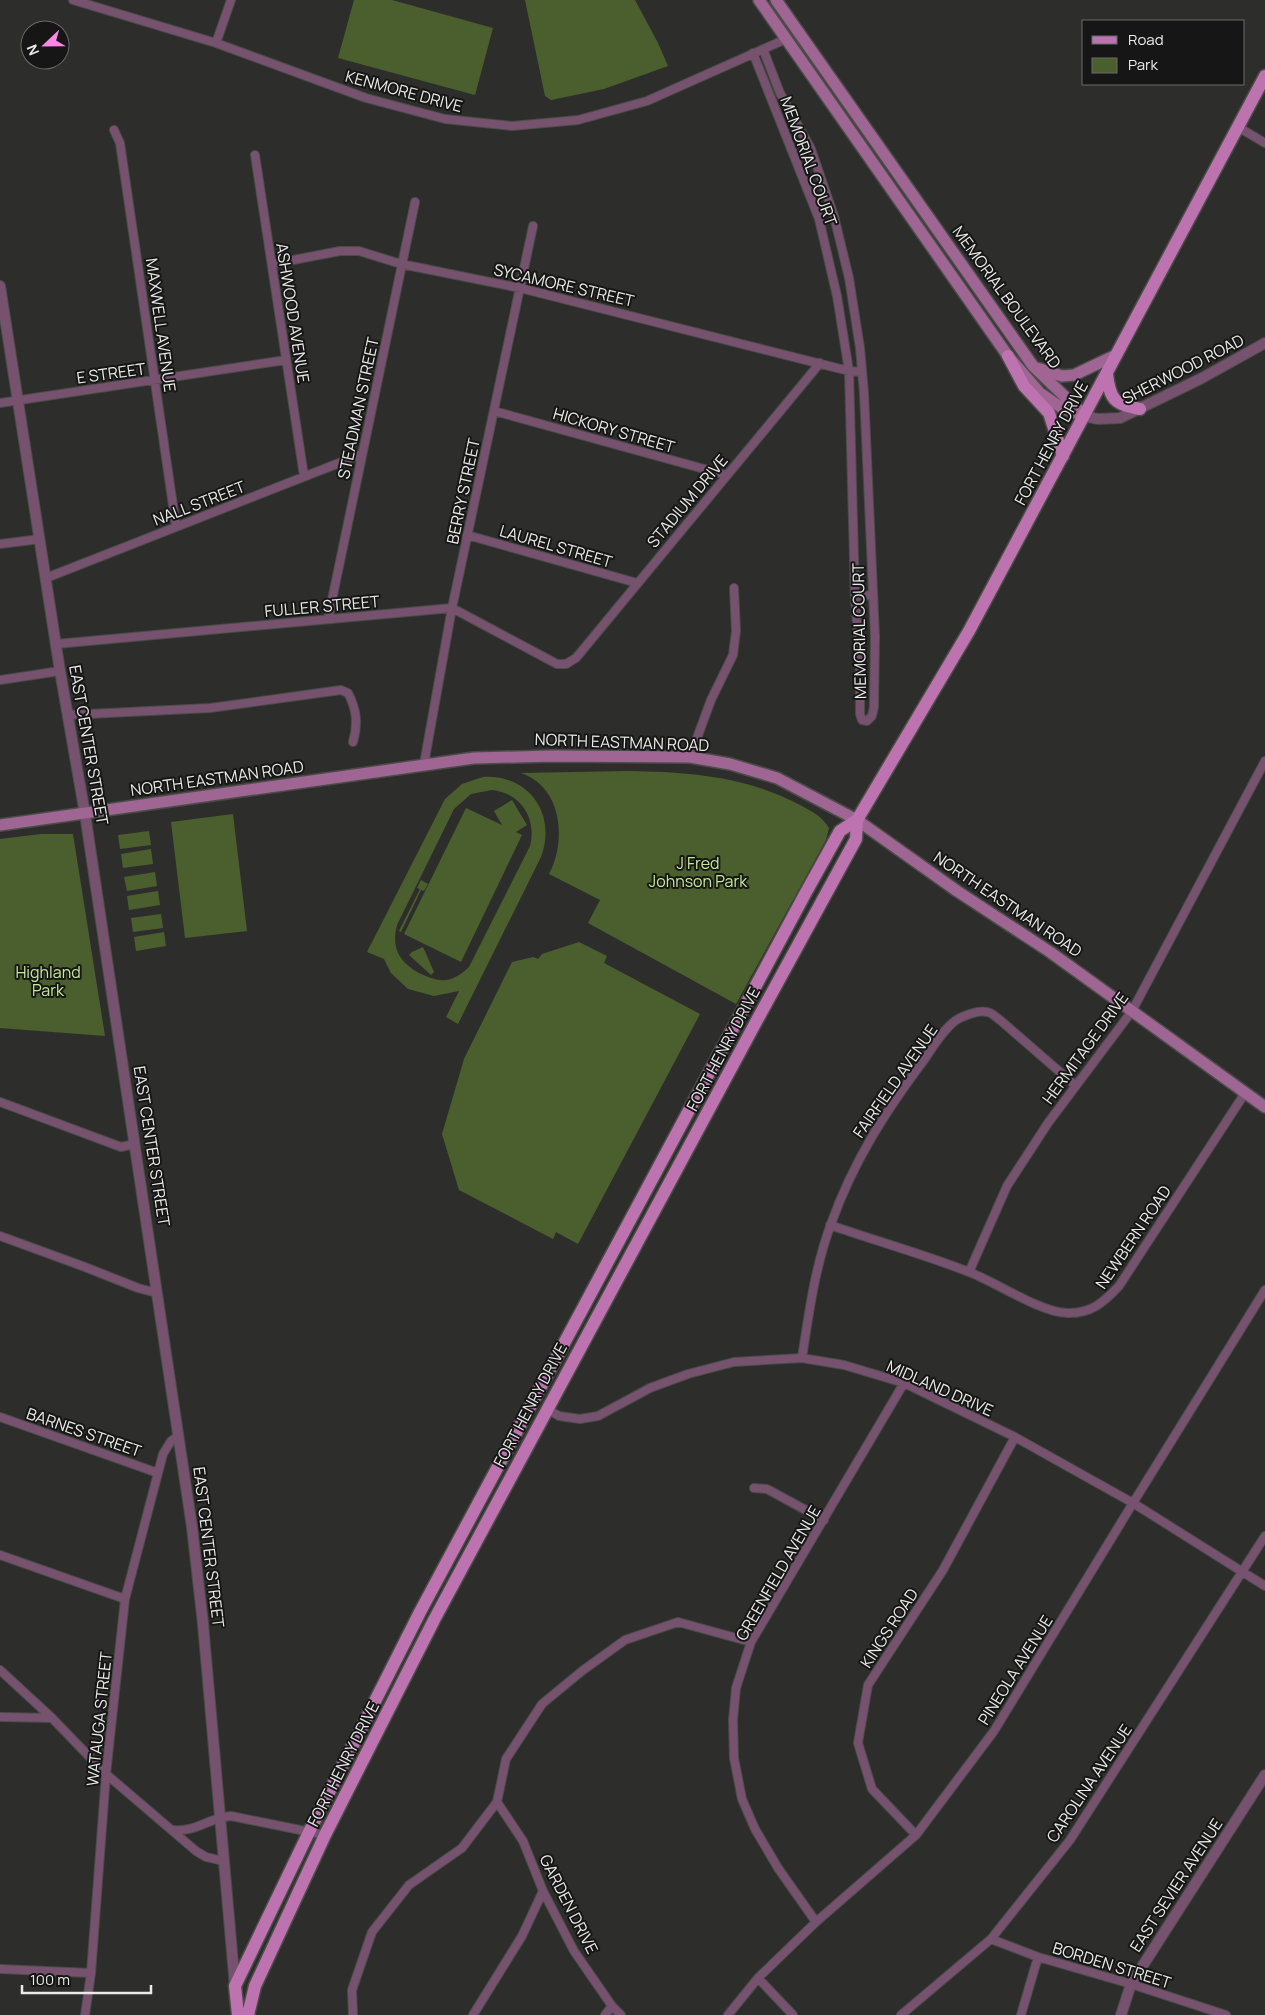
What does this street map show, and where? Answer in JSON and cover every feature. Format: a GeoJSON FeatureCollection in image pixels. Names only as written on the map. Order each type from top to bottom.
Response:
{"type":"FeatureCollection","features":[{"type":"Feature","properties":{"kind":"main road","name":"MEMORIAL BOULEVARD"},"geometry":{"type":"LineString","coordinates":[[759,0],[1008,356],[1040,393],[1062,408],[1084,416]]}},
{"type":"Feature","properties":{"kind":"main road","name":"MEMORIAL BOULEVARD"},"geometry":{"type":"LineString","coordinates":[[776,0],[1033,366],[1084,416]]}},
{"type":"Feature","properties":{"kind":"main road"},"geometry":{"type":"LineString","coordinates":[[786,39],[799,34]]}},
{"type":"Feature","properties":{"kind":"main road","name":"FORT HENRY DRIVE"},"geometry":{"type":"LineString","coordinates":[[235,1986],[309,1832],[420,1612],[805,894],[840,832],[857,820],[969,631],[1265,76]]}},
{"type":"Feature","properties":{"kind":"main road"},"geometry":{"type":"LineString","coordinates":[[856,140],[868,130]]}},
{"type":"Feature","properties":{"kind":"main road"},"geometry":{"type":"LineString","coordinates":[[1033,366],[1062,376],[1074,376],[1116,355]]}},
{"type":"Feature","properties":{"kind":"main road"},"geometry":{"type":"LineString","coordinates":[[1008,356],[1024,386],[1050,414],[1063,456]]}},
{"type":"Feature","properties":{"kind":"main road"},"geometry":{"type":"LineString","coordinates":[[1107,374],[1112,398],[1118,404],[1140,409]]}},
{"type":"Feature","properties":{"kind":"main road","name":"NORTH EASTMAN ROAD"},"geometry":{"type":"LineString","coordinates":[[0,825],[474,758],[513,756],[690,758],[730,764],[763,773],[857,820],[1050,952],[1265,1107]]}},
{"type":"Feature","properties":{"kind":"main road","name":"FORT HENRY DRIVE"},"geometry":{"type":"LineString","coordinates":[[248,2015],[255,1986],[325,1835],[438,1612],[856,839],[857,820]]}},
{"type":"Feature","properties":{"kind":"main road"},"geometry":{"type":"LineString","coordinates":[[269,1955],[265,1941],[274,1924],[272,1908]]}},
{"type":"Feature","properties":{"kind":"main road","name":"EAST CENTER STREET"},"geometry":{"type":"LineString","coordinates":[[235,1986],[238,2015]]}},
{"type":"Feature","properties":{"kind":"street","name":"KENMORE DRIVE"},"geometry":{"type":"LineString","coordinates":[[73,0],[216,43],[366,98],[446,119],[512,126],[578,120],[647,100],[786,39]]}},
{"type":"Feature","properties":{"kind":"street"},"geometry":{"type":"LineString","coordinates":[[216,43],[231,0]]}},
{"type":"Feature","properties":{"kind":"street","name":"MEMORIAL COURT"},"geometry":{"type":"LineString","coordinates":[[753,53],[819,219],[837,296],[849,371],[855,596],[860,663],[860,714],[862,720],[867,721],[872,716],[874,707],[873,595],[862,372],[849,278],[834,216],[811,149],[780,93],[763,49]]}},
{"type":"Feature","properties":{"kind":"street"},"geometry":{"type":"LineString","coordinates":[[1238,128],[1265,143]]}},
{"type":"Feature","properties":{"kind":"street","name":"MAXWELL AVENUE"},"geometry":{"type":"LineString","coordinates":[[114,130],[120,143],[176,526]]}},
{"type":"Feature","properties":{"kind":"street","name":"ASHWOOD AVENUE"},"geometry":{"type":"LineString","coordinates":[[255,155],[304,476]]}},
{"type":"Feature","properties":{"kind":"street","name":"STEADMAN STREET"},"geometry":{"type":"LineString","coordinates":[[328,619],[415,202]]}},
{"type":"Feature","properties":{"kind":"street"},"geometry":{"type":"LineString","coordinates":[[819,219],[834,216]]}},
{"type":"Feature","properties":{"kind":"street","name":"BERRY STREET"},"geometry":{"type":"LineString","coordinates":[[424,764],[452,608],[533,226]]}},
{"type":"Feature","properties":{"kind":"street","name":"SYCAMORE STREET"},"geometry":{"type":"LineString","coordinates":[[272,264],[340,251],[359,251],[401,264],[520,288],[820,362],[849,371],[862,372]]}},
{"type":"Feature","properties":{"kind":"street","name":"EAST CENTER STREET"},"geometry":{"type":"LineString","coordinates":[[0,286],[60,671],[85,814],[192,1526],[203,1624],[235,1986]]}},
{"type":"Feature","properties":{"kind":"street","name":"SHERWOOD ROAD"},"geometry":{"type":"LineString","coordinates":[[1084,416],[1098,419],[1120,418],[1265,343]]}},
{"type":"Feature","properties":{"kind":"street","name":"E STREET"},"geometry":{"type":"LineString","coordinates":[[0,403],[286,360]]}},
{"type":"Feature","properties":{"kind":"street","name":"STADIUM DRIVE"},"geometry":{"type":"LineString","coordinates":[[452,608],[557,664],[566,664],[576,658],[820,362]]}},
{"type":"Feature","properties":{"kind":"street","name":"HICKORY STREET"},"geometry":{"type":"LineString","coordinates":[[494,411],[726,475]]}},
{"type":"Feature","properties":{"kind":"street","name":"NALL STREET"},"geometry":{"type":"LineString","coordinates":[[46,578],[362,454]]}},
{"type":"Feature","properties":{"kind":"street","name":"LAUREL STREET"},"geometry":{"type":"LineString","coordinates":[[467,535],[637,583]]}},
{"type":"Feature","properties":{"kind":"street"},"geometry":{"type":"LineString","coordinates":[[0,544],[40,539]]}},
{"type":"Feature","properties":{"kind":"street"},"geometry":{"type":"LineString","coordinates":[[690,758],[711,700],[733,655],[736,631],[734,588]]}},
{"type":"Feature","properties":{"kind":"street"},"geometry":{"type":"LineString","coordinates":[[855,596],[873,595]]}},
{"type":"Feature","properties":{"kind":"street","name":"FULLER STREET"},"geometry":{"type":"LineString","coordinates":[[56,644],[452,608]]}},
{"type":"Feature","properties":{"kind":"street"},"geometry":{"type":"LineString","coordinates":[[0,680],[60,671]]}},
{"type":"Feature","properties":{"kind":"street"},"geometry":{"type":"LineString","coordinates":[[68,715],[210,708],[341,690],[348,693],[354,704],[358,723],[353,742]]}},
{"type":"Feature","properties":{"kind":"street","name":"HERMITAGE DRIVE"},"geometry":{"type":"LineString","coordinates":[[969,1272],[1007,1186],[1029,1150],[1132,1011],[1265,761]]}},
{"type":"Feature","properties":{"kind":"street","name":"FAIRFIELD AVENUE"},"geometry":{"type":"LineString","coordinates":[[802,1358],[812,1291],[830,1225],[850,1178],[874,1130],[908,1081],[955,1021],[976,1012],[988,1012],[1000,1020],[1076,1086]]}},
{"type":"Feature","properties":{"kind":"street","name":"NEWBERN ROAD"},"geometry":{"type":"LineString","coordinates":[[830,1225],[969,1272],[1053,1311],[1069,1313],[1087,1310],[1104,1302],[1119,1286],[1245,1092]]}},
{"type":"Feature","properties":{"kind":"street"},"geometry":{"type":"LineString","coordinates":[[0,1102],[121,1146],[135,1144]]}},
{"type":"Feature","properties":{"kind":"street"},"geometry":{"type":"LineString","coordinates":[[0,1236],[138,1288],[157,1293]]}},
{"type":"Feature","properties":{"kind":"street","name":"PINEOLA AVENUE"},"geometry":{"type":"LineString","coordinates":[[728,2015],[758,1978],[816,1922],[916,1835],[994,1731],[1265,1290]]}},
{"type":"Feature","properties":{"kind":"street","name":"MIDLAND DRIVE"},"geometry":{"type":"LineString","coordinates":[[547,1409],[560,1416],[580,1419],[598,1416],[650,1388],[688,1374],[734,1362],[802,1358],[844,1365],[904,1384],[1015,1437],[1133,1503],[1265,1586]]}},
{"type":"Feature","properties":{"kind":"street","name":"GREENFIELD AVENUE"},"geometry":{"type":"LineString","coordinates":[[816,1922],[778,1868],[755,1829],[742,1799],[734,1758],[733,1720],[736,1688],[752,1642],[904,1384]]}},
{"type":"Feature","properties":{"kind":"street","name":"BARNES STREET"},"geometry":{"type":"LineString","coordinates":[[0,1417],[158,1473]]}},
{"type":"Feature","properties":{"kind":"street","name":"WATAUGA STREET"},"geometry":{"type":"LineString","coordinates":[[85,2015],[91,1973],[106,1774],[125,1599],[163,1454],[171,1441],[178,1436]]}},
{"type":"Feature","properties":{"kind":"street","name":"KINGS ROAD"},"geometry":{"type":"LineString","coordinates":[[916,1835],[872,1789],[858,1743],[868,1684],[943,1570],[1015,1437]]}},
{"type":"Feature","properties":{"kind":"street"},"geometry":{"type":"LineString","coordinates":[[754,1488],[767,1489],[824,1520]]}},
{"type":"Feature","properties":{"kind":"street","name":"CAROLINA AVENUE"},"geometry":{"type":"LineString","coordinates":[[901,2015],[991,1939],[1070,1840],[1265,1536]]}},
{"type":"Feature","properties":{"kind":"street"},"geometry":{"type":"LineString","coordinates":[[0,1555],[125,1599]]}},
{"type":"Feature","properties":{"kind":"street"},"geometry":{"type":"LineString","coordinates":[[352,2015],[352,1990],[372,1932],[409,1885],[462,1848],[497,1802],[506,1759],[542,1704],[624,1640],[678,1622],[752,1642]]}},
{"type":"Feature","properties":{"kind":"street"},"geometry":{"type":"LineString","coordinates":[[1,1673],[52,1718],[106,1774],[196,1851],[206,1857],[223,1861]]}},
{"type":"Feature","properties":{"kind":"street"},"geometry":{"type":"LineString","coordinates":[[0,1717],[52,1718]]}},
{"type":"Feature","properties":{"kind":"street","name":"EAST SEVIER AVENUE"},"geometry":{"type":"LineString","coordinates":[[1121,2015],[1131,1984],[1265,1775]]}},
{"type":"Feature","properties":{"kind":"street","name":"GARDEN DRIVE"},"geometry":{"type":"LineString","coordinates":[[497,1802],[523,1840],[544,1891],[574,1951],[612,2006],[621,2015]]}},
{"type":"Feature","properties":{"kind":"street"},"geometry":{"type":"LineString","coordinates":[[173,1830],[185,1831],[194,1829],[220,1817],[231,1816],[325,1835]]}},
{"type":"Feature","properties":{"kind":"street"},"geometry":{"type":"LineString","coordinates":[[473,2015],[522,1936],[544,1891]]}},
{"type":"Feature","properties":{"kind":"street","name":"BORDEN STREET"},"geometry":{"type":"LineString","coordinates":[[991,1939],[1038,1957],[1131,1984],[1221,2014]]}},
{"type":"Feature","properties":{"kind":"street"},"geometry":{"type":"LineString","coordinates":[[1021,2015],[1038,1957]]}},
{"type":"Feature","properties":{"kind":"street"},"geometry":{"type":"LineString","coordinates":[[0,1969],[91,1973]]}},
{"type":"Feature","properties":{"kind":"street"},"geometry":{"type":"LineString","coordinates":[[758,1978],[793,2015]]}},
{"type":"Feature","properties":{"kind":"street"},"geometry":{"type":"LineString","coordinates":[[605,2015],[612,2006]]}},
{"type":"Feature","properties":{"kind":"green space"},"geometry":{"type":"Polygon","coordinates":[[[354,0],[392,0],[493,28],[475,95],[338,58],[354,0]]]}},
{"type":"Feature","properties":{"kind":"green space"},"geometry":{"type":"Polygon","coordinates":[[[525,0],[635,0],[668,66],[604,89],[551,100],[545,96],[525,0]]]}},
{"type":"Feature","properties":{"kind":"green space","name":"J Fred Johnson Park"},"geometry":{"type":"Polygon","coordinates":[[[628,771],[695,775],[738,782],[780,795],[808,809],[820,817],[829,828],[826,840],[736,1004],[588,923],[600,900],[549,874],[558,846],[557,816],[553,802],[545,790],[535,780],[521,773],[628,771]]]}},
{"type":"Feature","properties":{"kind":"green space"},"geometry":{"type":"Polygon","coordinates":[[[483,777],[499,778],[514,782],[526,790],[542,812],[545,826],[545,841],[541,857],[458,1024],[446,1017],[459,991],[434,996],[408,989],[391,973],[384,959],[367,952],[445,799],[462,784],[483,777]],[[492,790],[471,794],[454,809],[397,925],[395,941],[398,954],[412,969],[433,979],[445,980],[457,977],[469,967],[530,846],[532,836],[529,817],[519,802],[502,792],[492,790]]]}},
{"type":"Feature","properties":{"kind":"green space"},"geometry":{"type":"Polygon","coordinates":[[[512,800],[527,825],[516,832],[522,835],[461,962],[404,934],[466,808],[502,825],[494,811],[512,800]]]}},
{"type":"Feature","properties":{"kind":"green space"},"geometry":{"type":"Polygon","coordinates":[[[233,814],[247,931],[185,938],[171,822],[233,814]]]}},
{"type":"Feature","properties":{"kind":"green space"},"geometry":{"type":"Polygon","coordinates":[[[149,831],[151,845],[120,849],[118,835],[149,831]]]}},
{"type":"Feature","properties":{"kind":"green space","name":"Highland Park"},"geometry":{"type":"Polygon","coordinates":[[[41,834],[73,834],[105,1036],[0,1028],[0,839],[41,834]]]}},
{"type":"Feature","properties":{"kind":"green space"},"geometry":{"type":"Polygon","coordinates":[[[151,849],[153,864],[123,868],[121,854],[151,849]]]}},
{"type":"Feature","properties":{"kind":"green space"},"geometry":{"type":"Polygon","coordinates":[[[155,872],[157,886],[127,891],[124,877],[155,872]]]}},
{"type":"Feature","properties":{"kind":"green space"},"geometry":{"type":"Polygon","coordinates":[[[421,880],[428,884],[424,891],[421,890],[401,932],[399,931],[420,889],[417,888],[421,880]]]}},
{"type":"Feature","properties":{"kind":"green space"},"geometry":{"type":"Polygon","coordinates":[[[158,891],[160,905],[129,910],[127,896],[158,891]]]}},
{"type":"Feature","properties":{"kind":"green space"},"geometry":{"type":"Polygon","coordinates":[[[161,914],[163,928],[133,932],[131,918],[161,914]]]}},
{"type":"Feature","properties":{"kind":"green space"},"geometry":{"type":"Polygon","coordinates":[[[164,932],[166,946],[136,951],[134,937],[164,932]]]}},
{"type":"Feature","properties":{"kind":"green space"},"geometry":{"type":"Polygon","coordinates":[[[579,942],[607,956],[604,963],[700,1014],[578,1244],[556,1232],[553,1239],[459,1190],[442,1134],[464,1059],[512,962],[533,957],[538,959],[542,954],[579,942]]]}},
{"type":"Feature","properties":{"kind":"green space"},"geometry":{"type":"Polygon","coordinates":[[[423,947],[434,972],[431,975],[409,955],[423,947]]]}}]}
